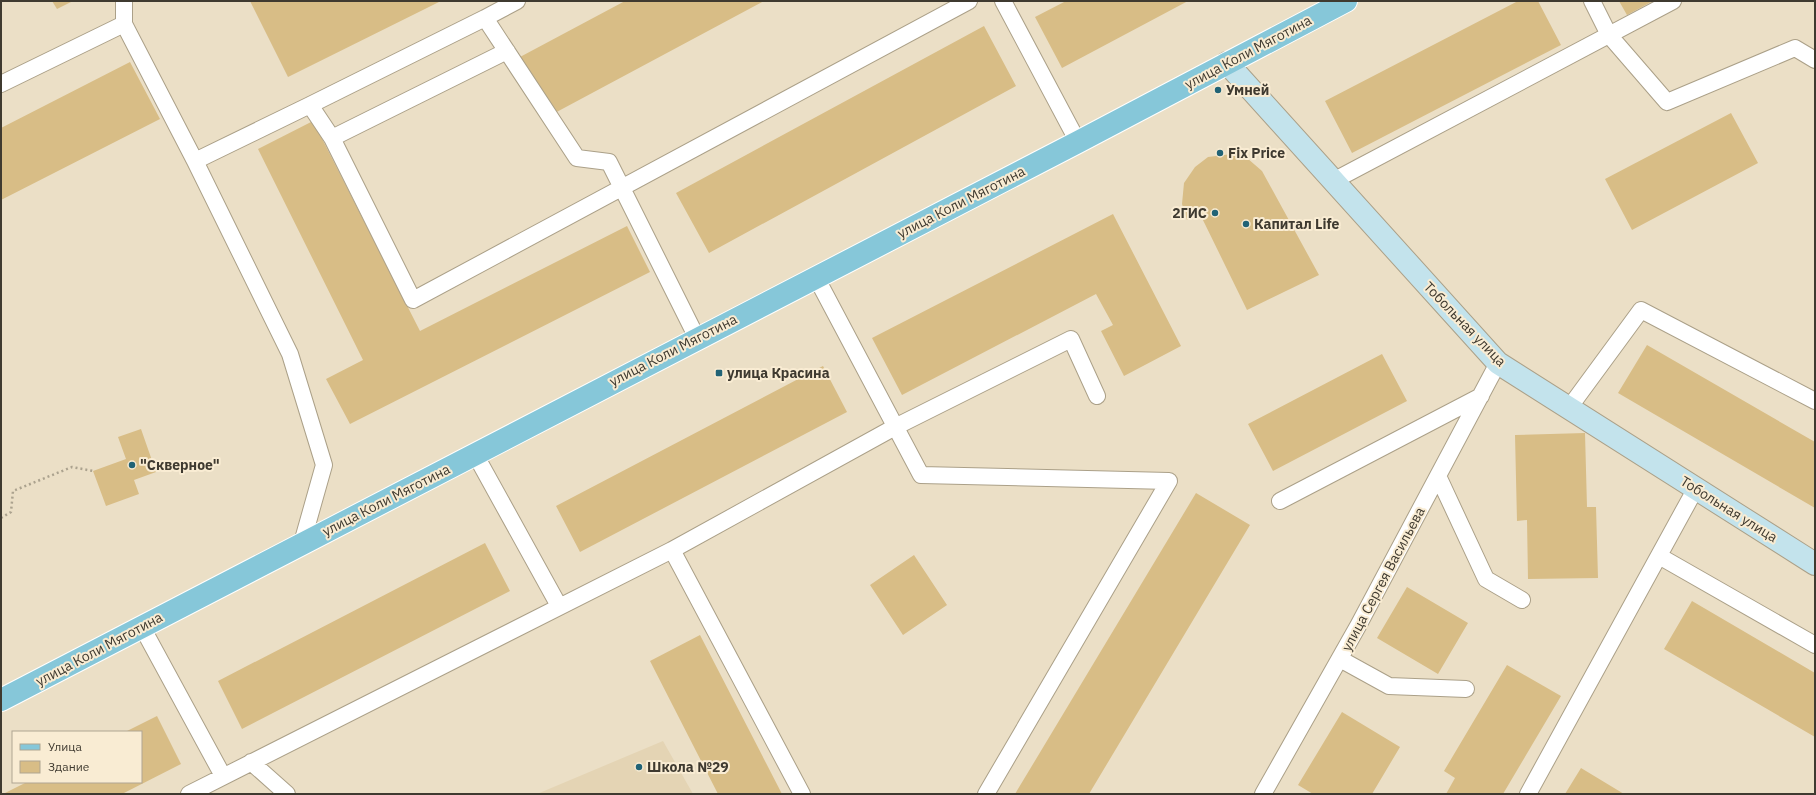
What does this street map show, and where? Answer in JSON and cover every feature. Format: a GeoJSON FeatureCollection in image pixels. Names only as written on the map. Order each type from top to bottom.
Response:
{"type":"FeatureCollection","features":[{"type":"Feature","properties":{"kind":"main road","name":"улица Коли Мяготина"},"geometry":{"type":"LineString","coordinates":[[1,700],[697,338],[1078,142],[1343,2]]}},
{"type":"Feature","properties":{"kind":"street","name":"Тобольная улица"},"geometry":{"type":"LineString","coordinates":[[1227,63],[1498,362],[1815,564]]}},
{"type":"Feature","properties":{"kind":"lane"},"geometry":{"type":"LineString","coordinates":[[124,1],[124,24],[195,161],[290,354],[324,465],[302,543]]}},
{"type":"Feature","properties":{"kind":"lane"},"geometry":{"type":"LineString","coordinates":[[195,161],[486,18],[517,1]]}},
{"type":"Feature","properties":{"kind":"lane"},"geometry":{"type":"LineString","coordinates":[[310,105],[332,138],[414,300],[969,1]]}},
{"type":"Feature","properties":{"kind":"lane"},"geometry":{"type":"LineString","coordinates":[[1003,1],[1078,142]]}},
{"type":"Feature","properties":{"kind":"lane"},"geometry":{"type":"LineString","coordinates":[[1592,1],[1609,35],[1667,102],[1795,48],[1815,60]]}},
{"type":"Feature","properties":{"kind":"lane"},"geometry":{"type":"LineString","coordinates":[[1333,181],[1673,1]]}},
{"type":"Feature","properties":{"kind":"lane"},"geometry":{"type":"LineString","coordinates":[[486,18],[577,158],[609,162],[697,338]]}},
{"type":"Feature","properties":{"kind":"lane"},"geometry":{"type":"LineString","coordinates":[[1,84],[124,24]]}},
{"type":"Feature","properties":{"kind":"lane"},"geometry":{"type":"LineString","coordinates":[[332,138],[507,51]]}},
{"type":"Feature","properties":{"kind":"lane"},"geometry":{"type":"LineString","coordinates":[[816,277],[921,475],[1169,481],[986,794]]}},
{"type":"Feature","properties":{"kind":"lane"},"geometry":{"type":"LineString","coordinates":[[1569,408],[1641,310],[1815,401]]}},
{"type":"Feature","properties":{"kind":"lane"},"geometry":{"type":"LineString","coordinates":[[188,794],[672,550],[895,427],[1071,339],[1097,396]]}},
{"type":"Feature","properties":{"kind":"lane","name":"улица Сергея Васильева"},"geometry":{"type":"LineString","coordinates":[[1270,792],[1498,362]]}},
{"type":"Feature","properties":{"kind":"lane"},"geometry":{"type":"LineString","coordinates":[[1280,501],[1481,396]]}},
{"type":"Feature","properties":{"kind":"lane"},"geometry":{"type":"LineString","coordinates":[[475,454],[560,606]]}},
{"type":"Feature","properties":{"kind":"lane"},"geometry":{"type":"LineString","coordinates":[[1438,476],[1486,579],[1522,600]]}},
{"type":"Feature","properties":{"kind":"lane"},"geometry":{"type":"LineString","coordinates":[[1528,794],[1696,488]]}},
{"type":"Feature","properties":{"kind":"lane"},"geometry":{"type":"LineString","coordinates":[[672,550],[802,794]]}},
{"type":"Feature","properties":{"kind":"lane"},"geometry":{"type":"LineString","coordinates":[[1659,556],[1815,645]]}},
{"type":"Feature","properties":{"kind":"lane"},"geometry":{"type":"LineString","coordinates":[[142,627],[223,776]]}},
{"type":"Feature","properties":{"kind":"lane"},"geometry":{"type":"LineString","coordinates":[[1340,659],[1389,686],[1466,689]]}},
{"type":"Feature","properties":{"kind":"lane"},"geometry":{"type":"LineString","coordinates":[[251,762],[287,794]]}},
{"type":"Feature","properties":{"kind":"path"},"geometry":{"type":"LineString","coordinates":[[1,518],[11,512],[14,491],[72,467],[93,471]]}},
{"type":"Feature","properties":{"kind":"shaded area","name":"Школа №29"},"geometry":{"type":"Polygon","coordinates":[[[663,741],[693,794],[537,794],[663,741]]]}},
{"type":"Feature","properties":{"kind":"building"},"geometry":{"type":"Polygon","coordinates":[[[52,1],[73,1],[57,9],[52,1]]]}},
{"type":"Feature","properties":{"kind":"building"},"geometry":{"type":"Polygon","coordinates":[[[250,1],[441,1],[288,77],[250,1]]]}},
{"type":"Feature","properties":{"kind":"building"},"geometry":{"type":"Polygon","coordinates":[[[625,1],[764,1],[551,115],[520,57],[625,1]]]}},
{"type":"Feature","properties":{"kind":"building"},"geometry":{"type":"Polygon","coordinates":[[[1066,1],[1188,1],[1062,68],[1035,17],[1066,1]]]}},
{"type":"Feature","properties":{"kind":"building"},"geometry":{"type":"Polygon","coordinates":[[[1518,1],[1538,1],[1561,45],[1352,153],[1325,101],[1518,1]]]}},
{"type":"Feature","properties":{"kind":"building"},"geometry":{"type":"Polygon","coordinates":[[[1619,1],[1653,1],[1627,15],[1619,1]]]}},
{"type":"Feature","properties":{"kind":"building"},"geometry":{"type":"Polygon","coordinates":[[[984,26],[1016,86],[709,253],[676,193],[984,26]]]}},
{"type":"Feature","properties":{"kind":"building"},"geometry":{"type":"Polygon","coordinates":[[[130,62],[160,119],[1,200],[1,128],[130,62]]]}},
{"type":"Feature","properties":{"kind":"building"},"geometry":{"type":"Polygon","coordinates":[[[1731,113],[1758,163],[1632,230],[1605,179],[1731,113]]]}},
{"type":"Feature","properties":{"kind":"building"},"geometry":{"type":"Polygon","coordinates":[[[313,121],[420,331],[627,226],[650,272],[350,424],[326,379],[363,360],[258,149],[313,121]]]}},
{"type":"Feature","properties":{"kind":"building"},"geometry":{"type":"Polygon","coordinates":[[[1232,154],[1247,158],[1262,171],[1319,275],[1247,310],[1200,214],[1187,220],[1182,204],[1184,183],[1195,167],[1208,157],[1232,154]]]}},
{"type":"Feature","properties":{"kind":"building"},"geometry":{"type":"Polygon","coordinates":[[[1113,214],[1181,346],[1124,376],[1101,331],[1113,325],[1096,294],[902,395],[872,338],[1113,214]]]}},
{"type":"Feature","properties":{"kind":"building"},"geometry":{"type":"Polygon","coordinates":[[[1647,345],[1815,442],[1815,508],[1618,393],[1647,345]]]}},
{"type":"Feature","properties":{"kind":"building"},"geometry":{"type":"Polygon","coordinates":[[[1382,354],[1407,401],[1273,471],[1248,424],[1382,354]]]}},
{"type":"Feature","properties":{"kind":"building"},"geometry":{"type":"Polygon","coordinates":[[[823,366],[847,412],[580,552],[556,506],[823,366]]]}},
{"type":"Feature","properties":{"kind":"building","name":"\"Скверное\""},"geometry":{"type":"Polygon","coordinates":[[[141,429],[156,472],[134,480],[139,494],[106,506],[93,471],[126,459],[118,437],[141,429]]]}},
{"type":"Feature","properties":{"kind":"building"},"geometry":{"type":"Polygon","coordinates":[[[1585,433],[1587,507],[1596,507],[1598,578],[1528,579],[1527,520],[1517,521],[1515,435],[1585,433]]]}},
{"type":"Feature","properties":{"kind":"building"},"geometry":{"type":"Polygon","coordinates":[[[1196,493],[1250,525],[1089,794],[1015,794],[1196,493]]]}},
{"type":"Feature","properties":{"kind":"building"},"geometry":{"type":"Polygon","coordinates":[[[485,543],[510,591],[242,729],[218,681],[485,543]]]}},
{"type":"Feature","properties":{"kind":"building"},"geometry":{"type":"Polygon","coordinates":[[[914,555],[947,605],[903,635],[870,585],[914,555]]]}},
{"type":"Feature","properties":{"kind":"building"},"geometry":{"type":"Polygon","coordinates":[[[1407,587],[1468,623],[1438,674],[1377,638],[1407,587]]]}},
{"type":"Feature","properties":{"kind":"building"},"geometry":{"type":"Polygon","coordinates":[[[1692,601],[1815,673],[1815,737],[1664,649],[1692,601]]]}},
{"type":"Feature","properties":{"kind":"building"},"geometry":{"type":"Polygon","coordinates":[[[700,635],[782,794],[718,794],[650,661],[700,635]]]}},
{"type":"Feature","properties":{"kind":"building"},"geometry":{"type":"Polygon","coordinates":[[[1507,665],[1561,696],[1503,794],[1446,794],[1455,778],[1444,771],[1507,665]]]}},
{"type":"Feature","properties":{"kind":"building"},"geometry":{"type":"Polygon","coordinates":[[[1342,712],[1400,747],[1372,794],[1313,794],[1298,785],[1342,712]]]}},
{"type":"Feature","properties":{"kind":"building"},"geometry":{"type":"Polygon","coordinates":[[[157,716],[181,764],[122,794],[3,794],[25,783],[142,783],[142,731],[127,731],[157,716]]]}},
{"type":"Feature","properties":{"kind":"building"},"geometry":{"type":"Polygon","coordinates":[[[1581,768],[1624,794],[1565,794],[1581,768]]]}},
{"type":"Feature","properties":{"kind":"place","name":"Умней"},"geometry":{"type":"Point","coordinates":[1218,90]}},
{"type":"Feature","properties":{"kind":"place","name":"Fix Price"},"geometry":{"type":"Point","coordinates":[1220,153]}},
{"type":"Feature","properties":{"kind":"place","name":"2ГИС"},"geometry":{"type":"Point","coordinates":[1215,213]}},
{"type":"Feature","properties":{"kind":"place","name":"Капитал Life"},"geometry":{"type":"Point","coordinates":[1246,224]}},
{"type":"Feature","properties":{"kind":"place","name":"улица Красина"},"geometry":{"type":"Point","coordinates":[719,373]}},
{"type":"Feature","properties":{"kind":"place","name":"\"Скверное\""},"geometry":{"type":"Point","coordinates":[132,465]}},
{"type":"Feature","properties":{"kind":"place","name":"Школа №29"},"geometry":{"type":"Point","coordinates":[639,767]}}]}
